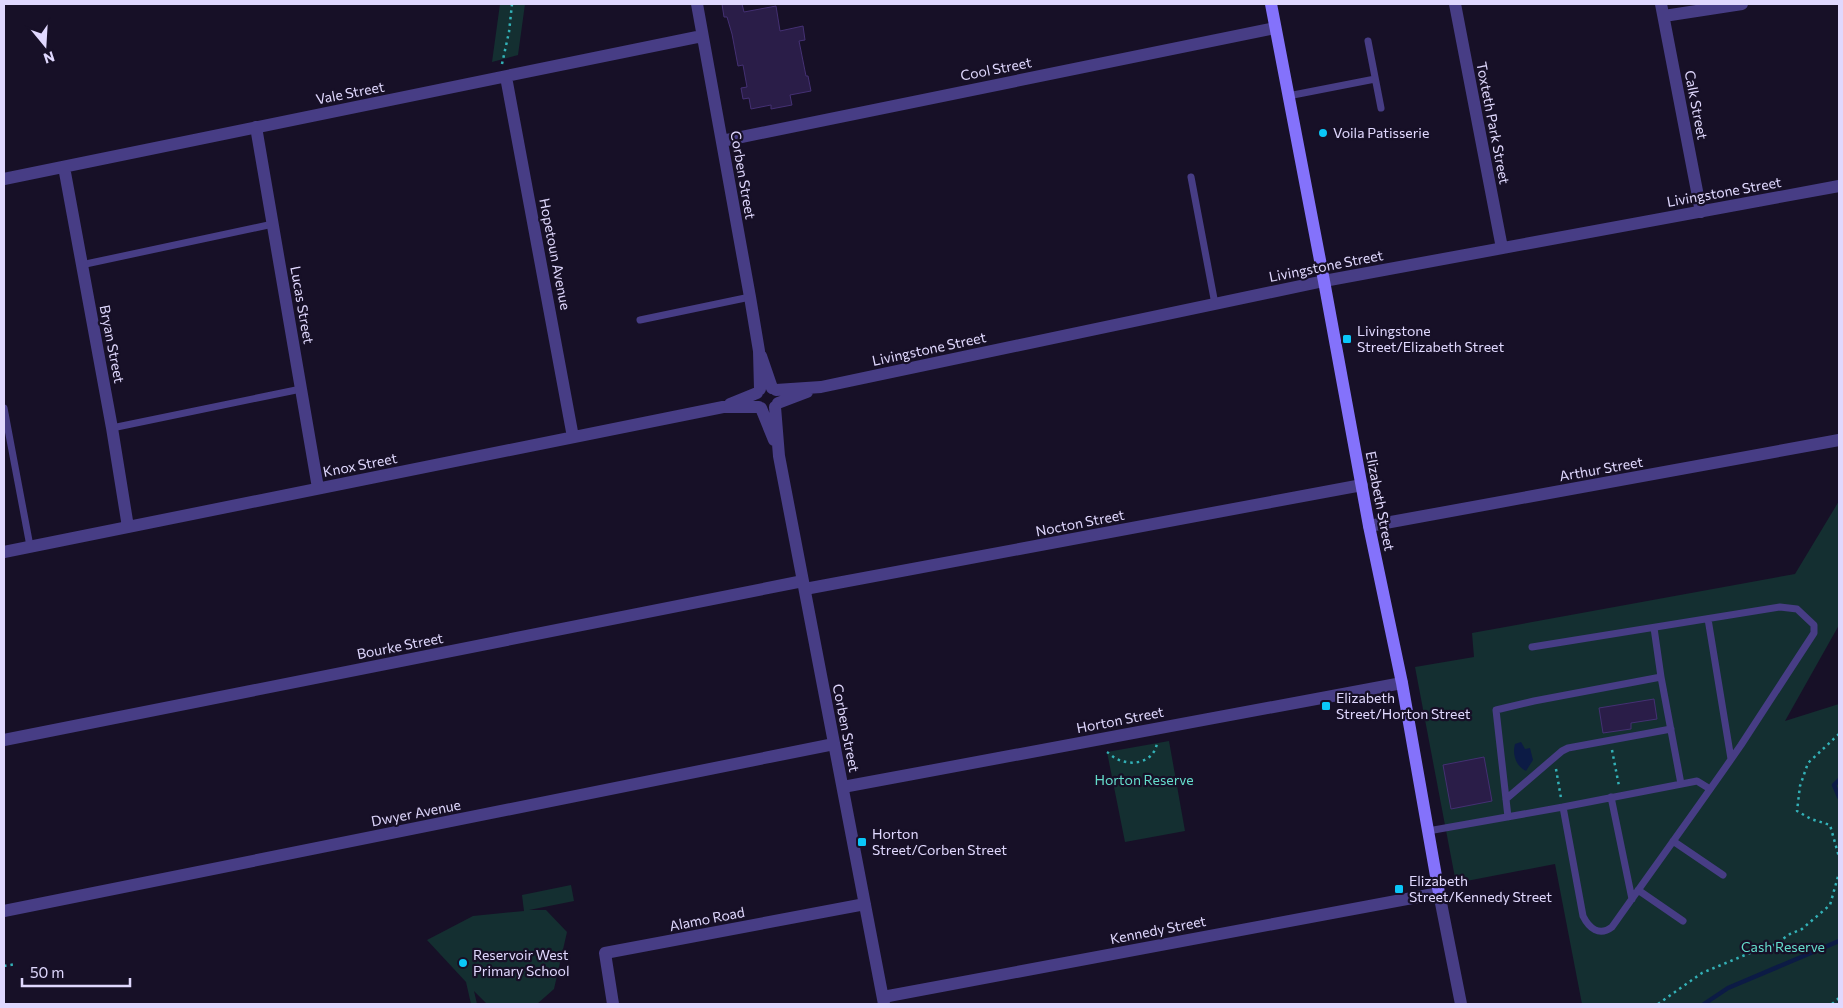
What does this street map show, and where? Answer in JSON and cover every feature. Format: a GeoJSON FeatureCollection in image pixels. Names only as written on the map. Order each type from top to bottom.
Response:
{"type":"FeatureCollection","features":[{"type":"Feature","properties":{"kind":"street","name":"Corben Street"},"geometry":{"type":"LineString","coordinates":[[697,4],[759,351],[770,395],[779,456],[884,1001]]}},
{"type":"Feature","properties":{"kind":"street","name":"Elizabeth Street"},"geometry":{"type":"LineString","coordinates":[[1271,4],[1369,526],[1402,683],[1439,893],[1461,1004]]}},
{"type":"Feature","properties":{"kind":"street","name":"Toxteth Park Street"},"geometry":{"type":"LineString","coordinates":[[1455,4],[1502,248]]}},
{"type":"Feature","properties":{"kind":"street"},"geometry":{"type":"LineString","coordinates":[[1663,10],[1742,4]]}},
{"type":"Feature","properties":{"kind":"street","name":"Calk Street"},"geometry":{"type":"LineString","coordinates":[[1663,10],[1701,212]]}},
{"type":"Feature","properties":{"kind":"street","name":"Cool Street"},"geometry":{"type":"LineString","coordinates":[[722,141],[1275,28]]}},
{"type":"Feature","properties":{"kind":"street","name":"Vale Street"},"geometry":{"type":"LineString","coordinates":[[4,179],[702,36]]}},
{"type":"Feature","properties":{"kind":"street","name":"Hopetoun Avenue"},"geometry":{"type":"LineString","coordinates":[[501,78],[573,437]]}},
{"type":"Feature","properties":{"kind":"street","name":"Lucas Street"},"geometry":{"type":"LineString","coordinates":[[256,127],[318,488]]}},
{"type":"Feature","properties":{"kind":"street","name":"Bryan Street"},"geometry":{"type":"LineString","coordinates":[[64,167],[112,428],[128,527]]}},
{"type":"Feature","properties":{"kind":"street","name":"Livingstone Street"},"geometry":{"type":"LineString","coordinates":[[770,395],[820,387],[1324,281],[1839,186]]}},
{"type":"Feature","properties":{"kind":"street","name":"Corben Street"},"geometry":{"type":"LineString","coordinates":[[770,395],[756,400],[761,407],[779,456]]}},
{"type":"Feature","properties":{"kind":"street","name":"Knox Street"},"geometry":{"type":"LineString","coordinates":[[4,552],[723,407],[770,395]]}},
{"type":"Feature","properties":{"kind":"street","name":"Knox Street"},"geometry":{"type":"LineString","coordinates":[[723,407],[761,407]]}},
{"type":"Feature","properties":{"kind":"street","name":"Arthur Street"},"geometry":{"type":"LineString","coordinates":[[1369,526],[1839,440]]}},
{"type":"Feature","properties":{"kind":"street","name":"Nocton Street"},"geometry":{"type":"LineString","coordinates":[[804,585],[1362,485]]}},
{"type":"Feature","properties":{"kind":"street","name":"Bourke Street"},"geometry":{"type":"LineString","coordinates":[[4,740],[804,585]]}},
{"type":"Feature","properties":{"kind":"street","name":"Horton Street"},"geometry":{"type":"LineString","coordinates":[[843,787],[1402,683]]}},
{"type":"Feature","properties":{"kind":"street","name":"Dwyer Avenue"},"geometry":{"type":"LineString","coordinates":[[4,912],[834,744]]}},
{"type":"Feature","properties":{"kind":"street","name":"Kennedy Street"},"geometry":{"type":"LineString","coordinates":[[884,1001],[1439,893]]}},
{"type":"Feature","properties":{"kind":"street","name":"Alamo Road"},"geometry":{"type":"LineString","coordinates":[[613,1004],[605,954],[865,904]]}},
{"type":"Feature","properties":{"kind":"lane"},"geometry":{"type":"LineString","coordinates":[[1368,41],[1381,108]]}},
{"type":"Feature","properties":{"kind":"lane"},"geometry":{"type":"LineString","coordinates":[[1288,96],[1375,79]]}},
{"type":"Feature","properties":{"kind":"lane"},"geometry":{"type":"LineString","coordinates":[[1191,177],[1215,304]]}},
{"type":"Feature","properties":{"kind":"lane"},"geometry":{"type":"LineString","coordinates":[[81,264],[273,224]]}},
{"type":"Feature","properties":{"kind":"lane"},"geometry":{"type":"LineString","coordinates":[[640,320],[750,297]]}},
{"type":"Feature","properties":{"kind":"lane"},"geometry":{"type":"LineString","coordinates":[[112,428],[301,389]]}},
{"type":"Feature","properties":{"kind":"lane"},"geometry":{"type":"LineString","coordinates":[[4,408],[30,546]]}},
{"type":"Feature","properties":{"kind":"lane"},"geometry":{"type":"LineString","coordinates":[[1532,647],[1780,607],[1797,610],[1814,625],[1814,633],[1731,759],[1608,931],[1596,931],[1587,923],[1582,910],[1563,806]]}},
{"type":"Feature","properties":{"kind":"lane"},"geometry":{"type":"LineString","coordinates":[[1708,619],[1731,759]]}},
{"type":"Feature","properties":{"kind":"lane"},"geometry":{"type":"LineString","coordinates":[[1654,628],[1661,678],[1681,784]]}},
{"type":"Feature","properties":{"kind":"lane"},"geometry":{"type":"LineString","coordinates":[[1508,817],[1496,710],[1534,701],[1661,678]]}},
{"type":"Feature","properties":{"kind":"lane"},"geometry":{"type":"LineString","coordinates":[[1506,800],[1562,751],[1568,748],[1671,729]]}},
{"type":"Feature","properties":{"kind":"lane"},"geometry":{"type":"LineString","coordinates":[[1428,831],[1697,781],[1710,789]]}},
{"type":"Feature","properties":{"kind":"lane"},"geometry":{"type":"LineString","coordinates":[[1611,797],[1632,899]]}},
{"type":"Feature","properties":{"kind":"lane"},"geometry":{"type":"LineString","coordinates":[[1673,841],[1724,876]]}},
{"type":"Feature","properties":{"kind":"lane"},"geometry":{"type":"LineString","coordinates":[[1638,890],[1683,921]]}},
{"type":"Feature","properties":{"kind":"path"},"geometry":{"type":"LineString","coordinates":[[501,78],[510,32],[512,4]]}},
{"type":"Feature","properties":{"kind":"path"},"geometry":{"type":"LineString","coordinates":[[1839,734],[1808,763],[1800,786],[1797,811],[1830,826],[1839,857]]}},
{"type":"Feature","properties":{"kind":"path"},"geometry":{"type":"LineString","coordinates":[[1611,740],[1620,795]]}},
{"type":"Feature","properties":{"kind":"path"},"geometry":{"type":"LineString","coordinates":[[1107,752],[1117,759],[1137,762],[1147,760],[1154,754],[1157,743]]}},
{"type":"Feature","properties":{"kind":"path"},"geometry":{"type":"LineString","coordinates":[[1554,758],[1563,806]]}},
{"type":"Feature","properties":{"kind":"path"},"geometry":{"type":"LineString","coordinates":[[1658,1004],[1702,973],[1750,953],[1768,949],[1790,934],[1802,929],[1830,905],[1839,873]]}},
{"type":"Feature","properties":{"kind":"path"},"geometry":{"type":"LineString","coordinates":[[4,966],[16,964]]}},
{"type":"Feature","properties":{"kind":"path"},"geometry":{"type":"LineString","coordinates":[[1832,1004],[1839,998]]}},
{"type":"Feature","properties":{"kind":"green space"},"geometry":{"type":"Polygon","coordinates":[[[500,4],[525,4],[518,55],[492,62],[500,4]]]}},
{"type":"Feature","properties":{"kind":"green space","name":"Cash Reserve"},"geometry":{"type":"Polygon","coordinates":[[[1839,501],[1839,625],[1785,721],[1839,704],[1839,1004],[1582,1004],[1555,864],[1456,883],[1415,667],[1474,657],[1472,633],[1795,574],[1839,501]]]}},
{"type":"Feature","properties":{"kind":"green space","name":"Horton Reserve"},"geometry":{"type":"Polygon","coordinates":[[[1169,741],[1185,831],[1125,842],[1107,752],[1169,741]]]}},
{"type":"Feature","properties":{"kind":"green space"},"geometry":{"type":"Polygon","coordinates":[[[571,885],[574,901],[529,910],[546,910],[567,932],[554,989],[537,1004],[487,1004],[474,991],[477,1004],[471,1004],[466,982],[427,940],[473,916],[524,911],[522,895],[571,885]]]}},
{"type":"Feature","properties":{"kind":"water"},"geometry":{"type":"Polygon","coordinates":[[[1521,742],[1525,749],[1530,748],[1533,760],[1526,771],[1517,763],[1515,756],[1515,744],[1521,742]]]}},
{"type":"Feature","properties":{"kind":"building"},"geometry":{"type":"Polygon","coordinates":[[[722,4],[742,4],[744,12],[776,6],[780,31],[803,26],[805,40],[799,41],[811,91],[790,95],[792,105],[771,109],[771,105],[751,109],[749,98],[743,99],[741,88],[747,87],[743,65],[738,66],[732,34],[727,17],[724,17],[722,4]]]}},
{"type":"Feature","properties":{"kind":"building"},"geometry":{"type":"Polygon","coordinates":[[[1654,699],[1657,719],[1631,723],[1631,729],[1603,733],[1599,708],[1654,699]]]}},
{"type":"Feature","properties":{"kind":"building"},"geometry":{"type":"Polygon","coordinates":[[[1484,757],[1492,801],[1451,809],[1443,765],[1484,757]]]}},
{"type":"Feature","properties":{"kind":"waterway"},"geometry":{"type":"LineString","coordinates":[[1839,780],[1834,785],[1839,797]]}},
{"type":"Feature","properties":{"kind":"waterway"},"geometry":{"type":"LineString","coordinates":[[1704,1004],[1728,988],[1839,941]]}},
{"type":"Feature","properties":{"kind":"place","name":"Voila Patisserie"},"geometry":{"type":"Point","coordinates":[1323,133]}},
{"type":"Feature","properties":{"kind":"place","name":"Livingstone Street/Elizabeth Street"},"geometry":{"type":"Point","coordinates":[1347,339]}},
{"type":"Feature","properties":{"kind":"place","name":"Elizabeth Street/Horton Street"},"geometry":{"type":"Point","coordinates":[1326,706]}},
{"type":"Feature","properties":{"kind":"place","name":"Horton Street/Corben Street"},"geometry":{"type":"Point","coordinates":[862,842]}},
{"type":"Feature","properties":{"kind":"place","name":"Elizabeth Street/Kennedy Street"},"geometry":{"type":"Point","coordinates":[1399,889]}},
{"type":"Feature","properties":{"kind":"place","name":"Reservoir West Primary School"},"geometry":{"type":"Point","coordinates":[463,963]}}]}
